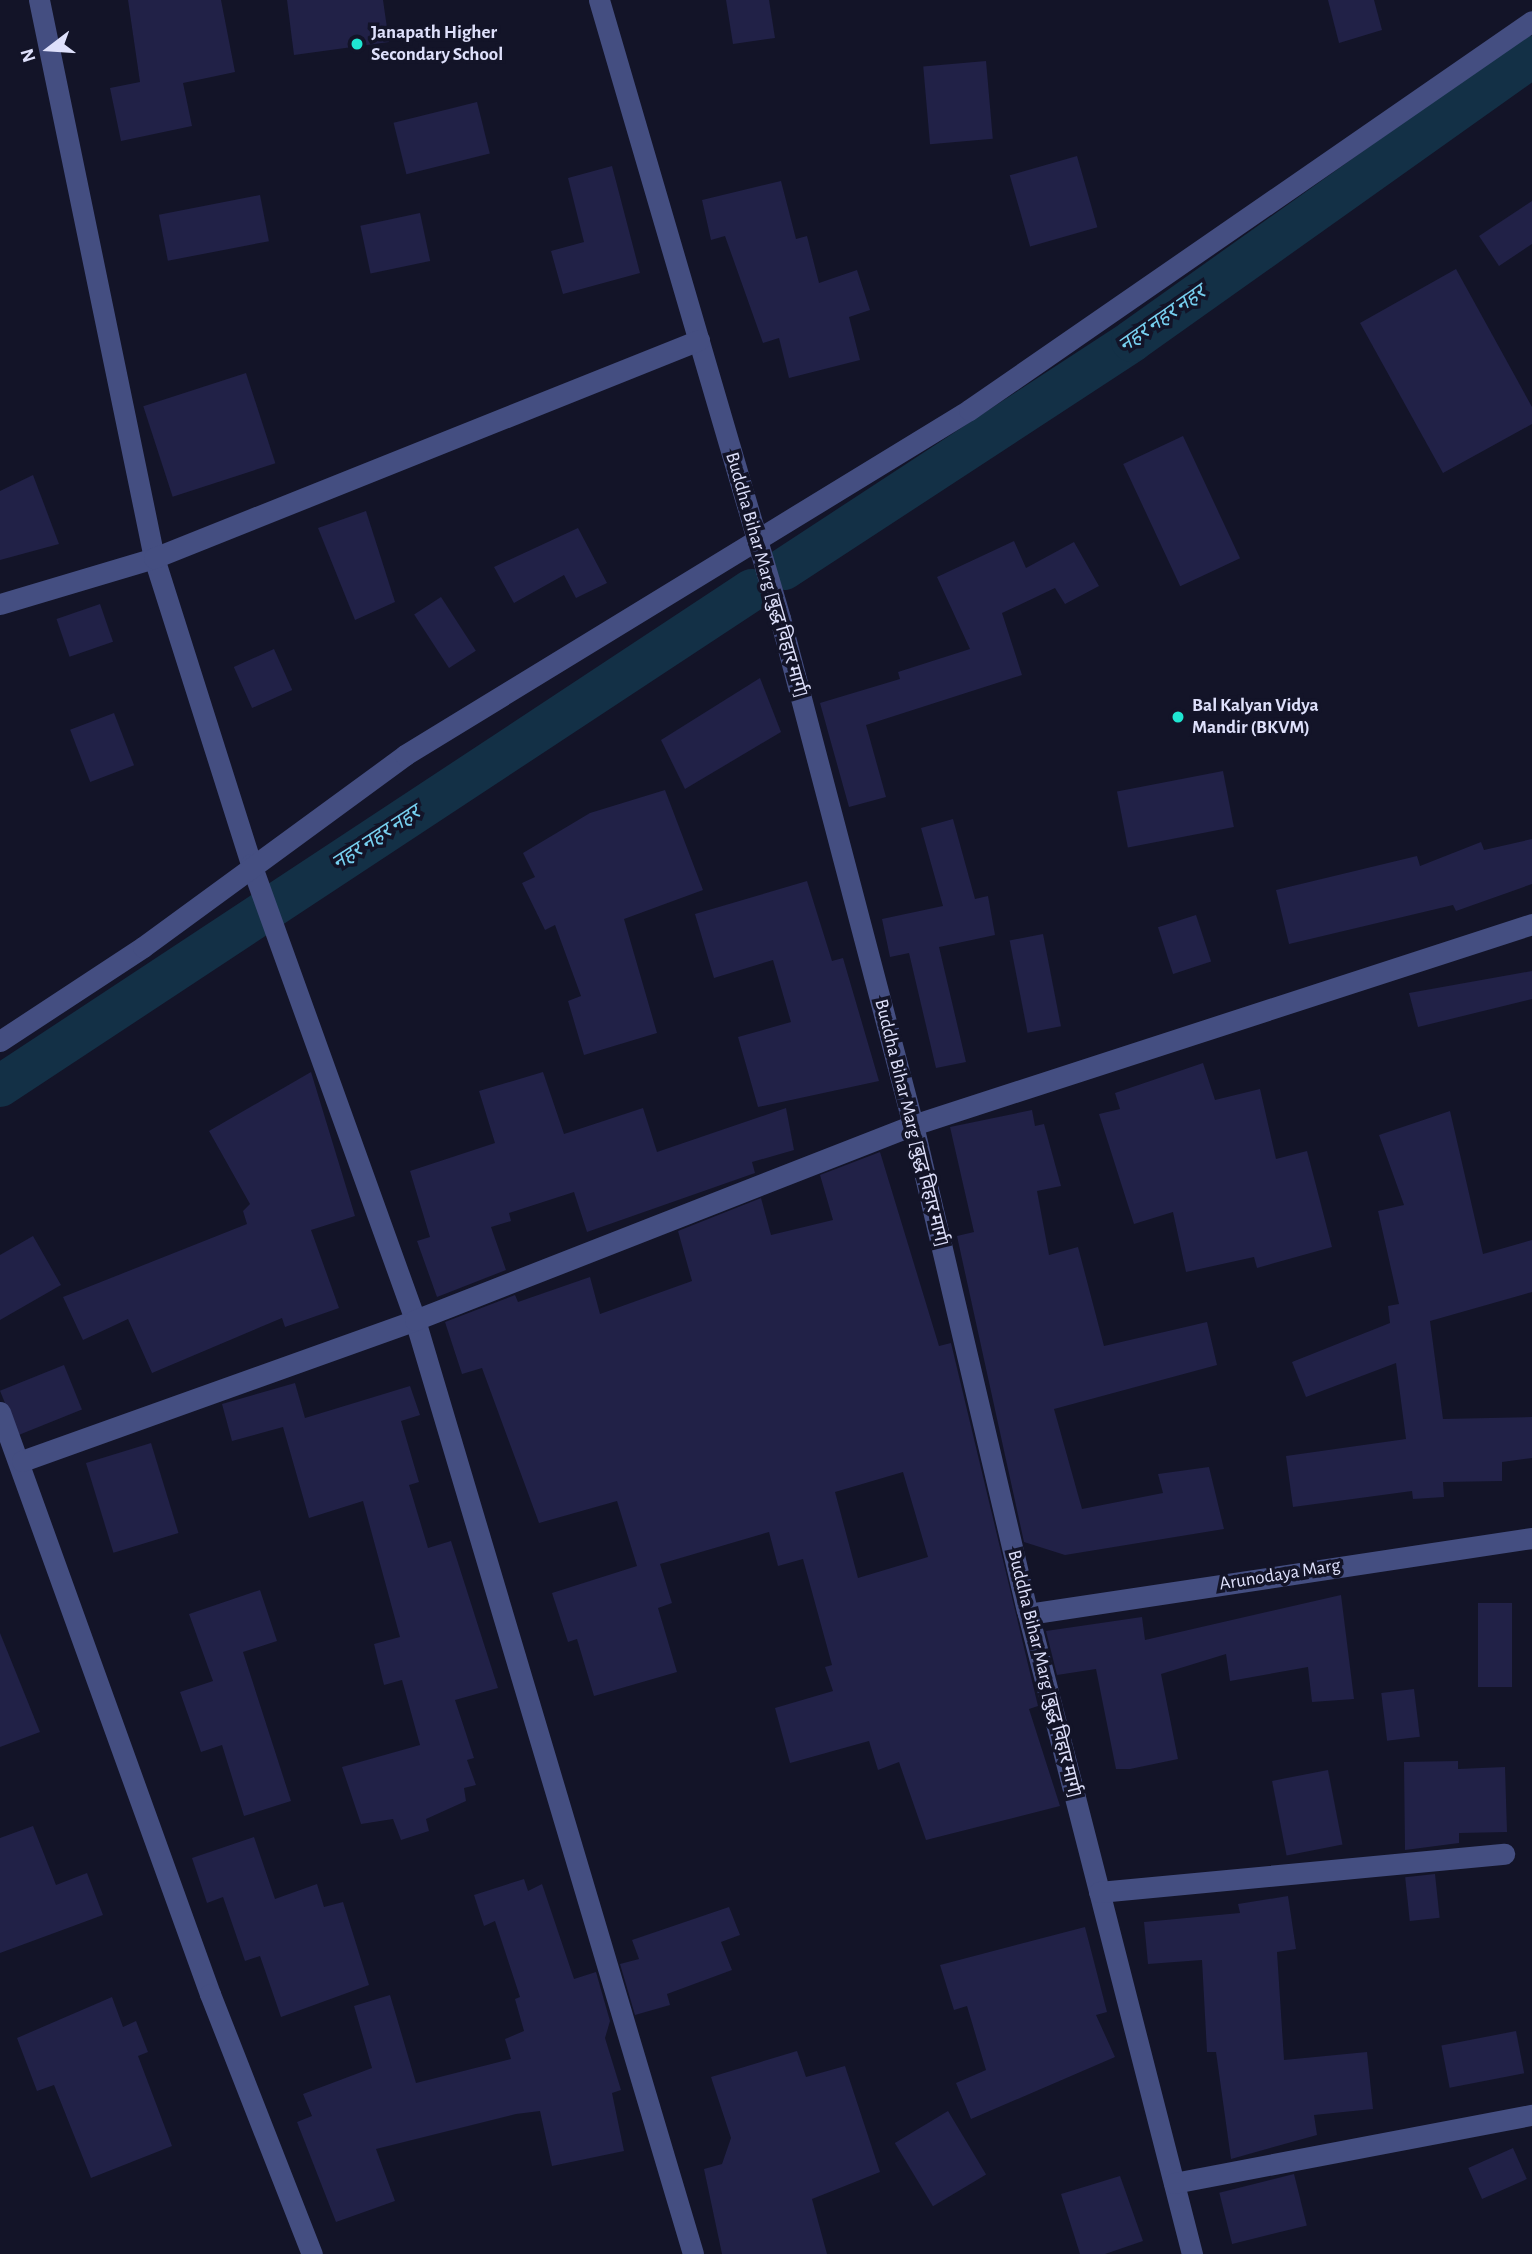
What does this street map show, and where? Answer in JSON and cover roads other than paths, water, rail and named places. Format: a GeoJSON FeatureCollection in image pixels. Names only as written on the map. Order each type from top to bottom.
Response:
{"type":"FeatureCollection","features":[{"type":"Feature","properties":{"kind":"street"},"geometry":{"type":"LineString","coordinates":[[39,0],[154,558],[254,872],[415,1320],[693,2254]]}},
{"type":"Feature","properties":{"kind":"street","name":"Buddha Bihar Marg [बुद्ध विहार मार्ग]"},"geometry":{"type":"LineString","coordinates":[[599,0],[780,618],[913,1125],[1028,1614],[1192,2254]]}},
{"type":"Feature","properties":{"kind":"street"},"geometry":{"type":"LineString","coordinates":[[0,1041],[254,872],[405,755],[969,410],[1532,21]]}},
{"type":"Feature","properties":{"kind":"street"},"geometry":{"type":"LineString","coordinates":[[0,604],[154,558],[699,340]]}},
{"type":"Feature","properties":{"kind":"street"},"geometry":{"type":"LineString","coordinates":[[22,1461],[415,1320],[913,1125],[1532,924]]}},
{"type":"Feature","properties":{"kind":"street"},"geometry":{"type":"LineString","coordinates":[[0,1412],[22,1461],[210,1994],[312,2254]]}},
{"type":"Feature","properties":{"kind":"street","name":"Arunodaya Marg"},"geometry":{"type":"LineString","coordinates":[[1028,1614],[1532,1538]]}},
{"type":"Feature","properties":{"kind":"street"},"geometry":{"type":"LineString","coordinates":[[1099,1892],[1504,1854]]}},
{"type":"Feature","properties":{"kind":"street"},"geometry":{"type":"LineString","coordinates":[[1174,2183],[1532,2115]]}},
{"type":"Feature","properties":{"kind":"waterway","name":"नहर नहर नहर"},"geometry":{"type":"LineString","coordinates":[[784,569],[1132,341],[1532,57]]}},
{"type":"Feature","properties":{"kind":"waterway","name":"नहर नहर नहर"},"geometry":{"type":"LineString","coordinates":[[0,1086],[752,590]]}},
{"type":"Feature","properties":{"kind":"place","name":"Janapath Higher Secondary School"},"geometry":{"type":"Point","coordinates":[357,44]}},
{"type":"Feature","properties":{"kind":"place","name":"Bal Kalyan Vidya Mandir (BKVM)"},"geometry":{"type":"Point","coordinates":[1178,717]}}]}
